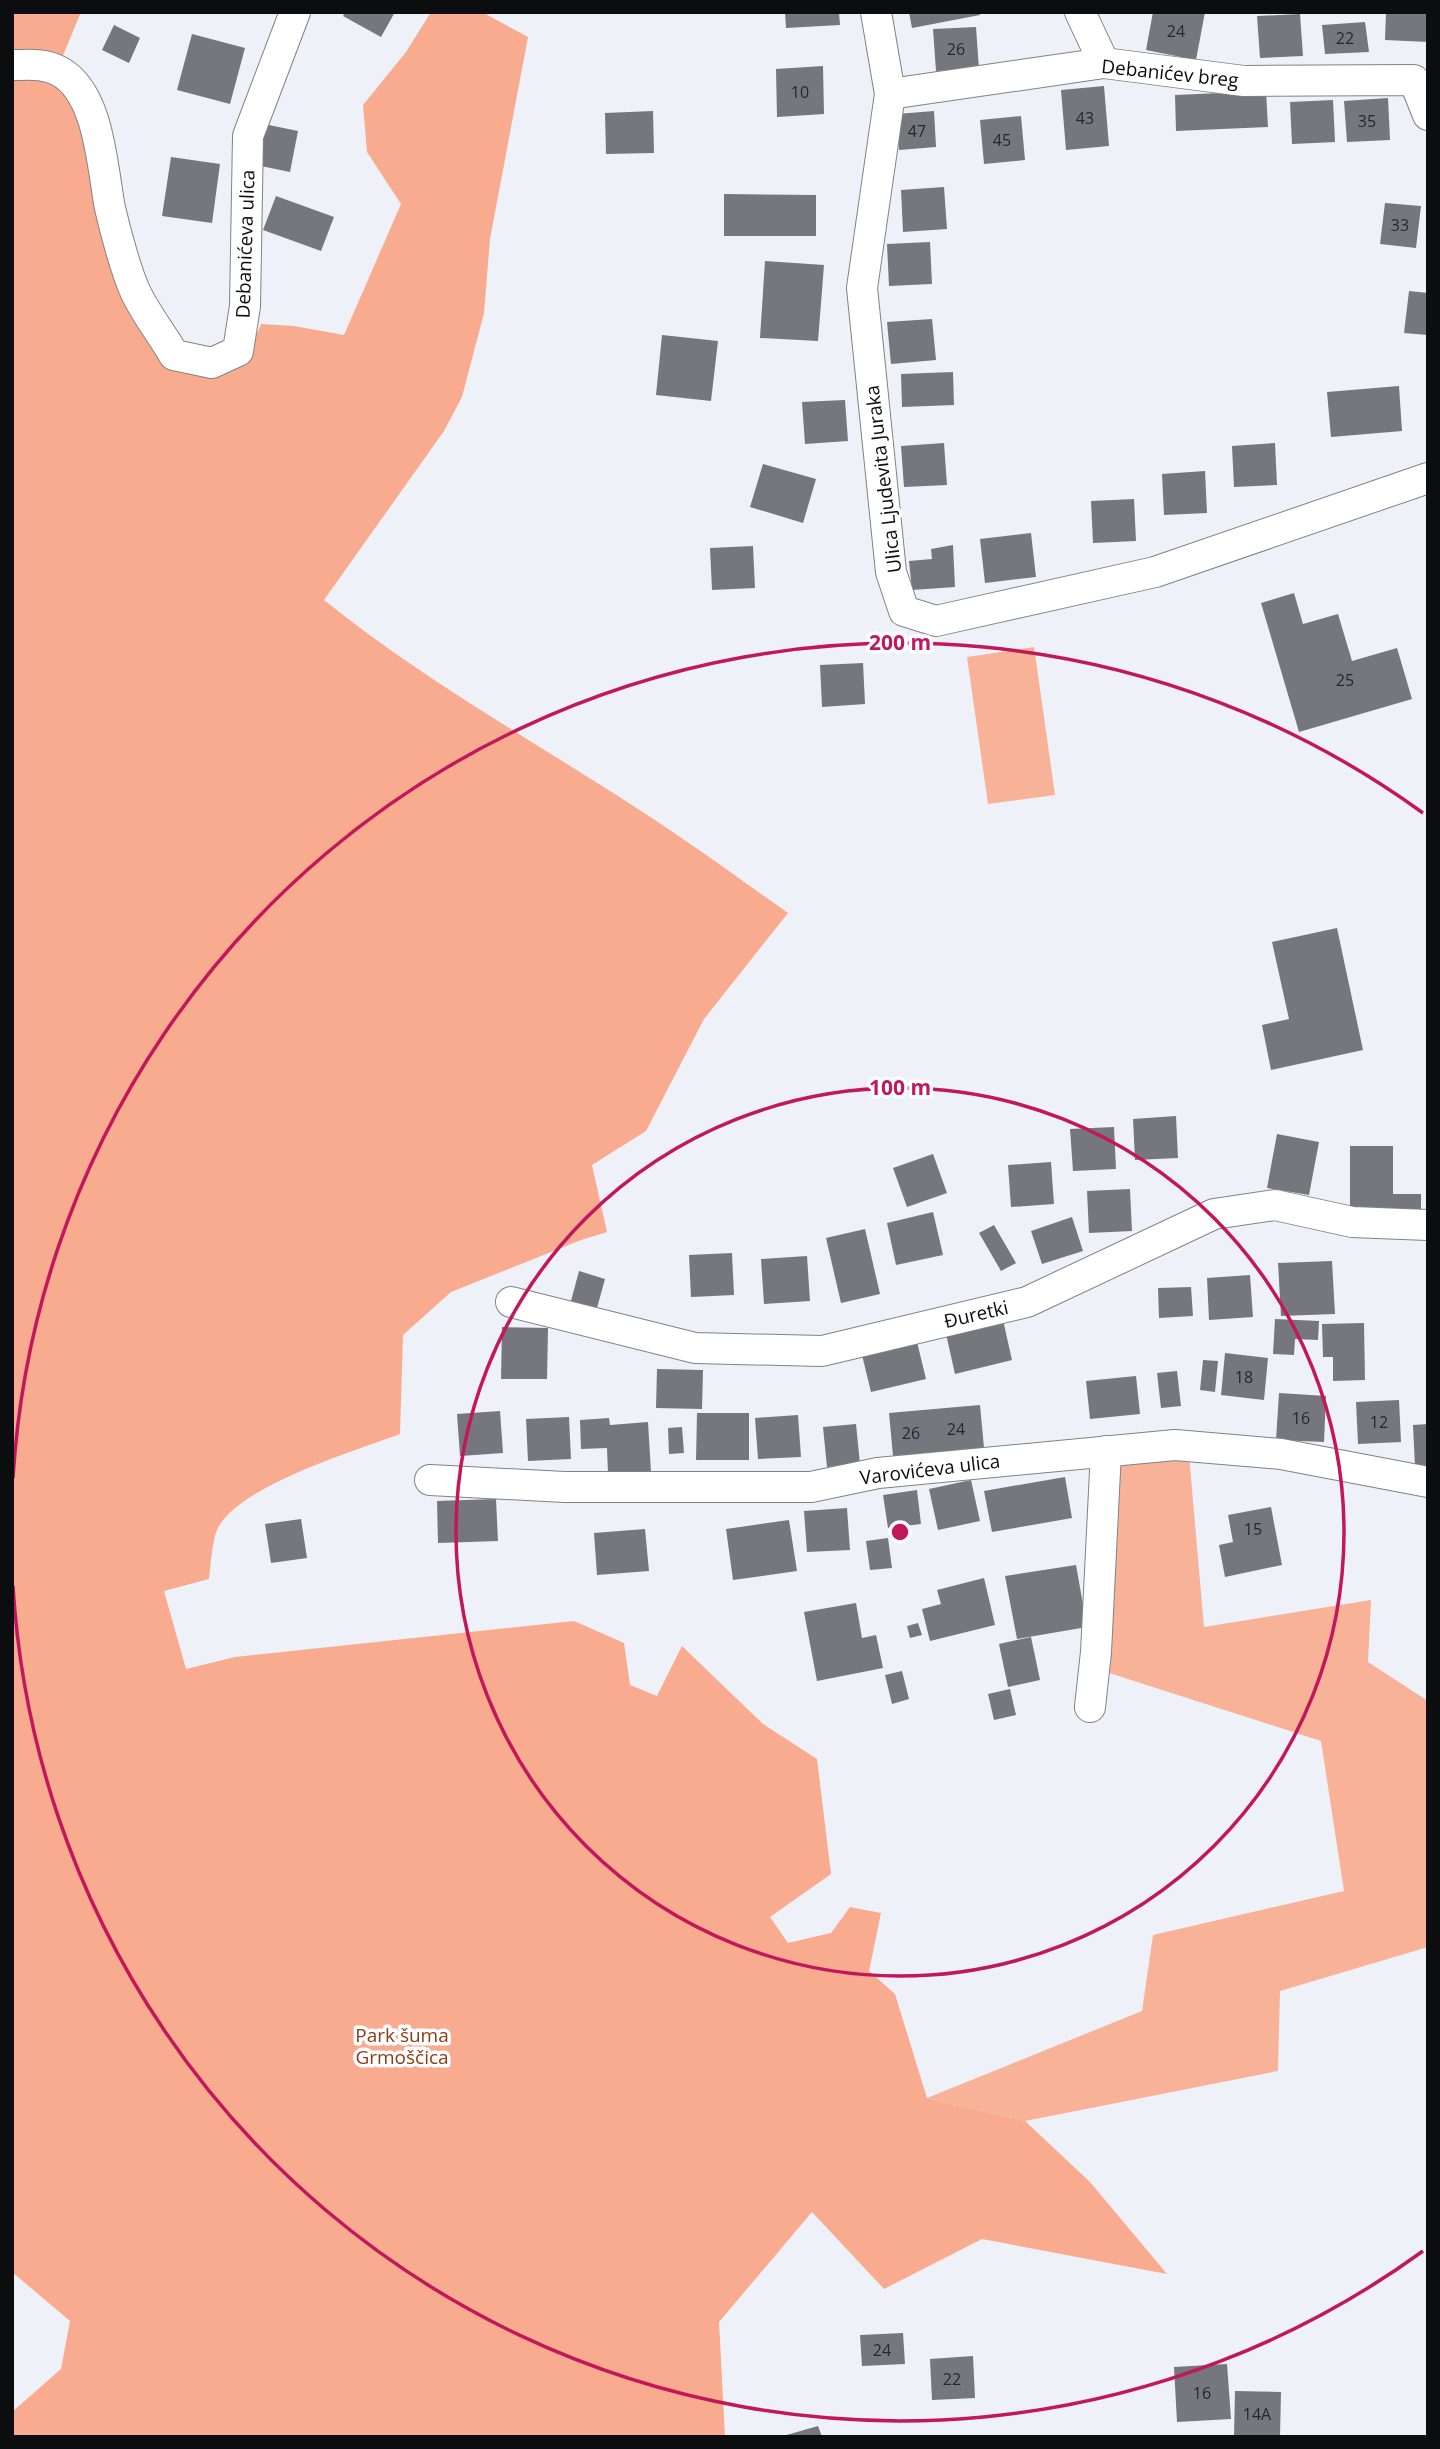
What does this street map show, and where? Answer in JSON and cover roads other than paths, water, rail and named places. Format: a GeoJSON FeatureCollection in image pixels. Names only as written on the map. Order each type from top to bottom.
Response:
{"type":"FeatureCollection","features":[{"type":"Feature","properties":{"kind":"street","name":"Debanićeva ulica"},"geometry":{"type":"LineString","coordinates":[[12,65],[38,64],[61,72],[78,88],[89,106],[98,137],[111,210],[134,291],[174,355],[212,363],[238,351],[245,306],[248,136],[295,12]]}},
{"type":"Feature","properties":{"kind":"street","name":"Ulica Ljudevita Juraka"},"geometry":{"type":"LineString","coordinates":[[876,12],[890,94],[862,288],[891,572],[904,611],[936,621],[1155,572],[1428,478]]}},
{"type":"Feature","properties":{"kind":"street"},"geometry":{"type":"LineString","coordinates":[[1080,12],[1104,64]]}},
{"type":"Feature","properties":{"kind":"street","name":"Debanićev breg"},"geometry":{"type":"LineString","coordinates":[[890,94],[1104,64],[1244,81],[1421,77],[1428,115]]}},
{"type":"Feature","properties":{"kind":"street","name":"Đuretki"},"geometry":{"type":"LineString","coordinates":[[511,1302],[695,1348],[822,1350],[1027,1302],[1214,1214],[1275,1205],[1352,1222],[1428,1225]]}},
{"type":"Feature","properties":{"kind":"street","name":"Varovićeva ulica"},"geometry":{"type":"LineString","coordinates":[[430,1480],[565,1487],[811,1487],[878,1473],[1175,1445],[1281,1454],[1428,1482]]}},
{"type":"Feature","properties":{"kind":"street"},"geometry":{"type":"LineString","coordinates":[[1090,1707],[1096,1652],[1106,1451]]}},
{"type":"Feature","properties":{"kind":"park label","name":"Park šuma Grmoščica"},"geometry":{"type":"Point","coordinates":[402,2046]}}]}
